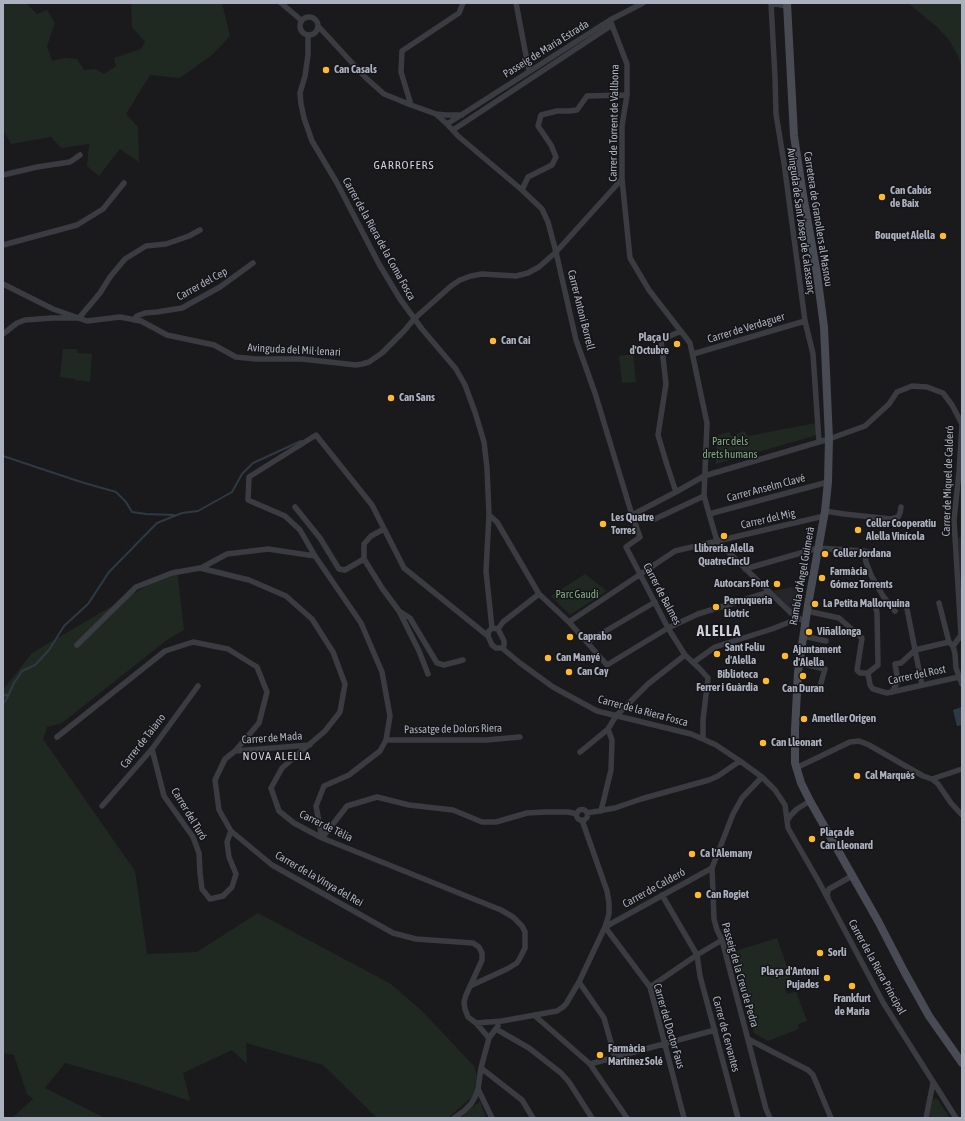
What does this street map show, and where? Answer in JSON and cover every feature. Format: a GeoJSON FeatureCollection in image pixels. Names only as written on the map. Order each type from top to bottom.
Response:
{"type":"FeatureCollection","features":[{"type":"Feature","properties":{"kind":"main road","name":"Carretera de Granollers al Masnou"},"geometry":{"type":"LineString","coordinates":[[787,5],[794,136],[802,195],[817,274],[824,327],[829,439]]}},
{"type":"Feature","properties":{"kind":"main road","name":"Rambla d'Àngel Guimerà"},"geometry":{"type":"LineString","coordinates":[[796,768],[794,763],[794,740],[796,686],[803,636],[802,621],[807,611],[824,513],[828,482],[829,439]]}},
{"type":"Feature","properties":{"kind":"main road"},"geometry":{"type":"LineString","coordinates":[[796,768],[801,783],[810,801],[930,1016],[962,1063]]}},
{"type":"Feature","properties":{"kind":"street"},"geometry":{"type":"LineString","coordinates":[[281,3],[301,20]]}},
{"type":"Feature","properties":{"kind":"street"},"geometry":{"type":"LineString","coordinates":[[412,105],[401,72],[402,51],[459,13],[463,3]]}},
{"type":"Feature","properties":{"kind":"street"},"geometry":{"type":"LineString","coordinates":[[516,3],[529,71]]}},
{"type":"Feature","properties":{"kind":"street","name":"Passeig de Maria Estrada"},"geometry":{"type":"LineString","coordinates":[[447,124],[529,71],[643,3]]}},
{"type":"Feature","properties":{"kind":"street"},"geometry":{"type":"LineString","coordinates":[[770,3],[787,5]]}},
{"type":"Feature","properties":{"kind":"street","name":"Avinguda de Sant Josep de Calassanç"},"geometry":{"type":"LineString","coordinates":[[770,3],[776,77],[776,114],[805,321],[813,359],[819,442]]}},
{"type":"Feature","properties":{"kind":"street"},"geometry":{"type":"LineString","coordinates":[[301,20],[309,16],[315,18],[319,27],[366,78],[384,94],[436,114],[462,115]]}},
{"type":"Feature","properties":{"kind":"street"},"geometry":{"type":"LineString","coordinates":[[301,20],[301,31],[304,34],[312,35],[319,27]]}},
{"type":"Feature","properties":{"kind":"street"},"geometry":{"type":"LineString","coordinates":[[453,130],[611,22]]}},
{"type":"Feature","properties":{"kind":"street","name":"Carrer de Torrent de Vallbona"},"geometry":{"type":"LineString","coordinates":[[611,22],[627,64],[627,95],[622,126],[622,179],[630,258],[649,290],[690,343],[707,422],[704,496],[717,541],[791,613],[802,621]]}},
{"type":"Feature","properties":{"kind":"street","name":"Carrer de la Riera de la Coma Fosca"},"geometry":{"type":"LineString","coordinates":[[308,35],[308,55],[305,76],[300,93],[304,118],[312,141],[337,183],[379,264],[400,299],[414,319],[456,369],[465,385],[484,442],[487,468],[489,515],[486,571],[495,629],[504,641],[504,646],[502,648]]}},
{"type":"Feature","properties":{"kind":"street"},"geometry":{"type":"LineString","coordinates":[[522,190],[528,177],[552,165],[556,157],[551,145],[538,126],[541,115],[557,111],[577,110],[587,96],[627,95]]}},
{"type":"Feature","properties":{"kind":"street","name":"Carrer Antoni Borrell"},"geometry":{"type":"LineString","coordinates":[[436,114],[458,136],[522,190],[542,210],[548,222],[576,340],[595,393],[640,537]]}},
{"type":"Feature","properties":{"kind":"street"},"geometry":{"type":"LineString","coordinates":[[3,175],[37,166],[70,162],[80,155]]}},
{"type":"Feature","properties":{"kind":"street","name":"Avinguda del Mil·lenari"},"geometry":{"type":"LineString","coordinates":[[3,284],[53,308],[87,321],[120,317],[141,321],[168,335],[214,345],[236,357],[256,359],[302,359],[362,364],[369,362],[382,353],[414,319],[451,286],[460,280],[482,274],[516,276],[539,268],[556,252],[622,179]]}},
{"type":"Feature","properties":{"kind":"street"},"geometry":{"type":"LineString","coordinates":[[3,245],[77,225],[103,209],[124,183]]}},
{"type":"Feature","properties":{"kind":"street"},"geometry":{"type":"LineString","coordinates":[[3,334],[17,323],[25,320],[79,318],[100,293],[125,258],[146,246],[166,244],[189,236],[200,230]]}},
{"type":"Feature","properties":{"kind":"street","name":"Carrer del Cep"},"geometry":{"type":"LineString","coordinates":[[134,320],[137,316],[145,313],[182,308],[220,287],[253,263]]}},
{"type":"Feature","properties":{"kind":"street","name":"Carrer de Verdaguer"},"geometry":{"type":"LineString","coordinates":[[693,354],[805,321]]}},
{"type":"Feature","properties":{"kind":"street"},"geometry":{"type":"LineString","coordinates":[[676,492],[666,465],[658,435],[666,384],[661,340],[681,331]]}},
{"type":"Feature","properties":{"kind":"street","name":"Carrer de Miquel de Calderó"},"geometry":{"type":"LineString","coordinates":[[632,515],[704,476],[829,439],[865,426],[889,404],[897,392],[912,386],[926,387],[943,393],[952,404],[962,424],[954,520],[962,635]]}},
{"type":"Feature","properties":{"kind":"street","name":"Carrer de la Riera Fosca"},"geometry":{"type":"LineString","coordinates":[[315,556],[300,530],[284,516],[248,500],[249,477],[316,435],[372,505],[404,568],[488,636],[492,645],[496,648],[502,648],[553,687],[597,711],[691,734],[716,745],[762,777]]}},
{"type":"Feature","properties":{"kind":"street","name":"Carrer Anselm Clavé"},"geometry":{"type":"LineString","coordinates":[[709,514],[828,482]]}},
{"type":"Feature","properties":{"kind":"street"},"geometry":{"type":"LineString","coordinates":[[654,519],[704,496]]}},
{"type":"Feature","properties":{"kind":"street"},"geometry":{"type":"LineString","coordinates":[[295,507],[320,538],[339,569],[345,570],[364,559]]}},
{"type":"Feature","properties":{"kind":"street"},"geometry":{"type":"LineString","coordinates":[[824,513],[891,519],[898,517],[902,508]]}},
{"type":"Feature","properties":{"kind":"street","name":"Carrer del Mig"},"geometry":{"type":"LineString","coordinates":[[569,622],[675,552],[824,513]]}},
{"type":"Feature","properties":{"kind":"street"},"geometry":{"type":"LineString","coordinates":[[489,515],[497,522],[540,594],[569,622],[607,665],[668,628],[698,614],[769,592]]}},
{"type":"Feature","properties":{"kind":"street"},"geometry":{"type":"LineString","coordinates":[[384,529],[372,536],[364,544],[364,559],[382,588],[399,611],[419,651],[428,674]]}},
{"type":"Feature","properties":{"kind":"street","name":"Carrer de Balmes"},"geometry":{"type":"LineString","coordinates":[[640,537],[626,547],[668,628],[685,655],[694,662],[708,678],[702,720],[703,739]]}},
{"type":"Feature","properties":{"kind":"street"},"geometry":{"type":"LineString","coordinates":[[745,569],[818,548],[864,551],[879,554]]}},
{"type":"Feature","properties":{"kind":"street"},"geometry":{"type":"LineString","coordinates":[[200,568],[227,554],[268,549],[315,556],[361,623],[382,672],[390,716],[386,740],[380,751],[350,775],[324,786],[316,806],[322,838]]}},
{"type":"Feature","properties":{"kind":"street"},"geometry":{"type":"LineString","coordinates":[[864,551],[871,575],[883,596],[895,611]]}},
{"type":"Feature","properties":{"kind":"street","name":"Carrer de Tèlia"},"geometry":{"type":"LineString","coordinates":[[77,645],[136,587],[172,573],[200,568],[249,580],[286,596],[312,619],[333,652],[345,684],[340,712],[325,731],[311,745],[282,768],[271,788],[279,811],[294,823],[322,838],[501,910],[514,917],[525,932],[525,948],[517,963],[470,986]]}},
{"type":"Feature","properties":{"kind":"street"},"geometry":{"type":"LineString","coordinates":[[488,636],[488,631],[495,629],[540,594]]}},
{"type":"Feature","properties":{"kind":"street"},"geometry":{"type":"LineString","coordinates":[[587,642],[655,602]]}},
{"type":"Feature","properties":{"kind":"street"},"geometry":{"type":"LineString","coordinates":[[939,603],[955,654],[956,668],[962,684]]}},
{"type":"Feature","properties":{"kind":"street","name":"Carrer del Rost"},"geometry":{"type":"LineString","coordinates":[[875,605],[877,613],[878,665],[868,673],[870,685],[873,689],[892,692],[959,677]]}},
{"type":"Feature","properties":{"kind":"street"},"geometry":{"type":"LineString","coordinates":[[907,609],[922,685]]}},
{"type":"Feature","properties":{"kind":"street"},"geometry":{"type":"LineString","coordinates":[[399,611],[410,618],[437,662],[444,665],[463,660]]}},
{"type":"Feature","properties":{"kind":"street"},"geometry":{"type":"LineString","coordinates":[[807,611],[839,618],[862,638],[857,670],[860,673],[868,673]]}},
{"type":"Feature","properties":{"kind":"street"},"geometry":{"type":"LineString","coordinates":[[694,662],[714,647],[772,629],[792,621],[802,621]]}},
{"type":"Feature","properties":{"kind":"street"},"geometry":{"type":"LineString","coordinates":[[892,692],[898,681],[896,664],[901,663],[915,650],[951,644],[962,635]]}},
{"type":"Feature","properties":{"kind":"street"},"geometry":{"type":"LineString","coordinates":[[803,636],[826,641]]}},
{"type":"Feature","properties":{"kind":"street","name":"Carrer de la Vinya del Rei"},"geometry":{"type":"LineString","coordinates":[[57,737],[165,651],[193,642],[228,649],[257,667],[267,692],[259,723],[235,751],[225,759],[215,780],[219,810],[232,831],[272,866],[393,933],[416,939],[473,943],[479,947],[482,953],[482,960],[464,1002],[468,1017],[490,1038]]}},
{"type":"Feature","properties":{"kind":"street"},"geometry":{"type":"LineString","coordinates":[[580,752],[608,729],[616,716],[648,684],[685,655]]}},
{"type":"Feature","properties":{"kind":"street"},"geometry":{"type":"LineString","coordinates":[[799,663],[825,669],[821,683]]}},
{"type":"Feature","properties":{"kind":"street","name":"Carrer de Taiano"},"geometry":{"type":"LineString","coordinates":[[102,806],[152,749],[198,686]]}},
{"type":"Feature","properties":{"kind":"street"},"geometry":{"type":"LineString","coordinates":[[600,811],[611,770],[612,740],[608,729]]}},
{"type":"Feature","properties":{"kind":"street","name":"Passatge de Dolors Riera"},"geometry":{"type":"LineString","coordinates":[[386,740],[486,740],[520,737]]}},
{"type":"Feature","properties":{"kind":"street"},"geometry":{"type":"LineString","coordinates":[[796,768],[850,742],[859,741],[869,745],[923,776],[932,779],[938,784],[951,803],[962,815]]}},
{"type":"Feature","properties":{"kind":"street","name":"Carrer de Mada"},"geometry":{"type":"LineString","coordinates":[[235,751],[311,745]]}},
{"type":"Feature","properties":{"kind":"street","name":"Carrer del Turó"},"geometry":{"type":"LineString","coordinates":[[152,749],[164,796],[193,837],[199,853],[202,889],[210,899],[224,896],[232,887],[236,874],[229,857],[228,842],[232,831]]}},
{"type":"Feature","properties":{"kind":"street"},"geometry":{"type":"LineString","coordinates":[[587,813],[615,808],[641,799],[709,780],[718,776],[740,761]]}},
{"type":"Feature","properties":{"kind":"street"},"geometry":{"type":"LineString","coordinates":[[932,779],[962,769]]}},
{"type":"Feature","properties":{"kind":"street"},"geometry":{"type":"LineString","coordinates":[[762,777],[775,790],[785,805],[791,809],[797,809]]}},
{"type":"Feature","properties":{"kind":"street","name":"Passeig de la Creu de Pedra"},"geometry":{"type":"LineString","coordinates":[[762,777],[742,798],[733,814],[712,868],[714,920],[722,940],[770,1118]]}},
{"type":"Feature","properties":{"kind":"street"},"geometry":{"type":"LineString","coordinates":[[322,838],[347,806],[377,797],[409,805],[453,810],[482,822],[496,822],[527,813],[545,812],[568,812],[577,814],[578,818],[582,820],[607,891],[609,914],[605,927],[579,982],[569,1000],[563,1007],[556,1011],[476,1024]]}},
{"type":"Feature","properties":{"kind":"street"},"geometry":{"type":"LineString","coordinates":[[787,822],[797,809],[810,801]]}},
{"type":"Feature","properties":{"kind":"street"},"geometry":{"type":"LineString","coordinates":[[785,805],[787,822]]}},
{"type":"Feature","properties":{"kind":"street"},"geometry":{"type":"LineString","coordinates":[[577,814],[578,811],[583,809],[587,813]]}},
{"type":"Feature","properties":{"kind":"street"},"geometry":{"type":"LineString","coordinates":[[582,820],[587,818],[587,813]]}},
{"type":"Feature","properties":{"kind":"street","name":"Carrer de la Riera Principal"},"geometry":{"type":"LineString","coordinates":[[787,822],[788,828],[884,1004],[956,1118]]}},
{"type":"Feature","properties":{"kind":"street","name":"Carrer de Calderó"},"geometry":{"type":"LineString","coordinates":[[605,927],[712,868]]}},
{"type":"Feature","properties":{"kind":"street"},"geometry":{"type":"LineString","coordinates":[[829,901],[827,894],[829,889],[852,876]]}},
{"type":"Feature","properties":{"kind":"street"},"geometry":{"type":"LineString","coordinates":[[818,882],[829,889]]}},
{"type":"Feature","properties":{"kind":"street"},"geometry":{"type":"LineString","coordinates":[[662,895],[697,955]]}},
{"type":"Feature","properties":{"kind":"street"},"geometry":{"type":"LineString","coordinates":[[609,914],[620,919]]}},
{"type":"Feature","properties":{"kind":"street","name":"Carrer del Doctor Faus"},"geometry":{"type":"LineString","coordinates":[[605,927],[650,986],[684,1118]]}},
{"type":"Feature","properties":{"kind":"street"},"geometry":{"type":"LineString","coordinates":[[650,986],[722,940]]}},
{"type":"Feature","properties":{"kind":"street","name":"Carrer de Cervantes"},"geometry":{"type":"LineString","coordinates":[[697,955],[700,976],[738,1118]]}},
{"type":"Feature","properties":{"kind":"street"},"geometry":{"type":"LineString","coordinates":[[579,982],[604,1018],[615,1057]]}},
{"type":"Feature","properties":{"kind":"street"},"geometry":{"type":"LineString","coordinates":[[534,1015],[590,1064],[627,1118]]}},
{"type":"Feature","properties":{"kind":"street"},"geometry":{"type":"LineString","coordinates":[[454,1118],[471,1104],[475,1097],[481,1068],[490,1038],[502,1020]]}},
{"type":"Feature","properties":{"kind":"street"},"geometry":{"type":"LineString","coordinates":[[496,1029],[529,1048],[561,1073],[569,1082],[592,1118]]}},
{"type":"Feature","properties":{"kind":"street"},"geometry":{"type":"LineString","coordinates":[[590,1064],[715,1030]]}},
{"type":"Feature","properties":{"kind":"street"},"geometry":{"type":"LineString","coordinates":[[748,1039],[808,1070],[813,1075],[831,1118]]}},
{"type":"Feature","properties":{"kind":"street"},"geometry":{"type":"LineString","coordinates":[[481,1068],[522,1100],[533,1118]]}},
{"type":"Feature","properties":{"kind":"street"},"geometry":{"type":"LineString","coordinates":[[926,1118],[933,1083]]}},
{"type":"Feature","properties":{"kind":"street"},"geometry":{"type":"LineString","coordinates":[[478,1088],[492,1118]]}},
{"type":"Feature","properties":{"kind":"shaded area"},"geometry":{"type":"Polygon","coordinates":[[[962,536],[962,626],[958,538],[962,536]]]}},
{"type":"Feature","properties":{"kind":"shaded area","name":"Autocars Font"},"geometry":{"type":"Polygon","coordinates":[[[792,587],[797,610],[793,611],[773,591],[792,587]]]}},
{"type":"Feature","properties":{"kind":"shaded area"},"geometry":{"type":"Polygon","coordinates":[[[962,707],[962,725],[957,726],[953,710],[962,707]]]}},
{"type":"Feature","properties":{"kind":"green space"},"geometry":{"type":"Polygon","coordinates":[[[3,3],[26,3],[37,14],[47,10],[55,23],[47,46],[52,61],[65,58],[77,59],[84,70],[96,69],[104,74],[116,66],[114,58],[141,49],[145,42],[132,27],[131,3],[222,3],[230,36],[212,55],[180,78],[150,75],[126,114],[138,127],[139,162],[120,149],[99,176],[87,166],[89,144],[61,148],[51,137],[11,144],[3,130],[3,3]]]}},
{"type":"Feature","properties":{"kind":"green space"},"geometry":{"type":"Polygon","coordinates":[[[908,3],[962,3],[962,68],[958,56],[949,40],[937,27],[908,3]]]}},
{"type":"Feature","properties":{"kind":"green space"},"geometry":{"type":"Polygon","coordinates":[[[63,349],[77,349],[77,353],[92,354],[90,382],[60,377],[63,349]]]}},
{"type":"Feature","properties":{"kind":"green space"},"geometry":{"type":"Polygon","coordinates":[[[633,354],[636,382],[622,383],[619,356],[633,354]]]}},
{"type":"Feature","properties":{"kind":"green space","name":"Parc dels drets humans"},"geometry":{"type":"Polygon","coordinates":[[[816,423],[817,435],[716,464],[717,436],[729,432],[732,436],[744,431],[748,436],[816,423]]]}},
{"type":"Feature","properties":{"kind":"green space"},"geometry":{"type":"Polygon","coordinates":[[[177,568],[184,630],[168,639],[62,723],[47,727],[43,739],[135,871],[147,954],[197,952],[258,913],[391,984],[422,1011],[474,1066],[477,1076],[473,1096],[448,1118],[377,1118],[323,1065],[246,1043],[247,1064],[232,1050],[183,1073],[190,1101],[136,1083],[65,1063],[45,1088],[105,1118],[12,1118],[33,1099],[27,1094],[14,1055],[3,1053],[3,690],[32,653],[177,568]]]}},
{"type":"Feature","properties":{"kind":"green space","name":"Parc Gaudí"},"geometry":{"type":"Polygon","coordinates":[[[585,574],[607,591],[570,615],[551,596],[585,574]]]}},
{"type":"Feature","properties":{"kind":"green space"},"geometry":{"type":"Polygon","coordinates":[[[804,584],[800,610],[797,610],[792,587],[804,584]]]}},
{"type":"Feature","properties":{"kind":"green space"},"geometry":{"type":"Polygon","coordinates":[[[777,938],[794,986],[785,989],[787,994],[796,992],[807,1021],[798,1024],[799,1029],[768,1041],[754,1033],[737,966],[733,956],[735,954],[734,952],[736,951],[777,938]]]}},
{"type":"Feature","properties":{"kind":"green space"},"geometry":{"type":"Polygon","coordinates":[[[936,1098],[950,1118],[929,1118],[932,1102],[936,1098]]]}},
{"type":"Feature","properties":{"kind":"green space"},"geometry":{"type":"Polygon","coordinates":[[[480,1101],[486,1118],[460,1118],[464,1115],[480,1101]]]}},
{"type":"Feature","properties":{"kind":"waterway"},"geometry":{"type":"LineString","coordinates":[[3,703],[22,671],[35,665],[49,650],[64,626],[88,604],[109,572],[157,523],[182,513],[198,511],[232,492],[242,474],[253,463],[301,441]]}},
{"type":"Feature","properties":{"kind":"waterway"},"geometry":{"type":"LineString","coordinates":[[3,456],[116,492],[126,502],[132,512],[174,515]]}},
{"type":"Feature","properties":{"kind":"waterway"},"geometry":{"type":"LineString","coordinates":[[3,696],[9,694]]}},
{"type":"Feature","properties":{"kind":"place","name":"Can Casals"},"geometry":{"type":"Point","coordinates":[326,70]}},
{"type":"Feature","properties":{"kind":"place","name":"Can Cabús de Baix"},"geometry":{"type":"Point","coordinates":[882,197]}},
{"type":"Feature","properties":{"kind":"place","name":"Bouquet Alella"},"geometry":{"type":"Point","coordinates":[943,236]}},
{"type":"Feature","properties":{"kind":"place","name":"Can Cai"},"geometry":{"type":"Point","coordinates":[493,341]}},
{"type":"Feature","properties":{"kind":"place","name":"Plaça U d'Octubre"},"geometry":{"type":"Point","coordinates":[677,344]}},
{"type":"Feature","properties":{"kind":"place","name":"Can Sans"},"geometry":{"type":"Point","coordinates":[391,398]}},
{"type":"Feature","properties":{"kind":"place","name":"Les Quatre Torres"},"geometry":{"type":"Point","coordinates":[603,524]}},
{"type":"Feature","properties":{"kind":"place","name":"Celler Cooperatiu Alella Vinícola"},"geometry":{"type":"Point","coordinates":[858,530]}},
{"type":"Feature","properties":{"kind":"place","name":"Llibreria Alella QuatreCincU"},"geometry":{"type":"Point","coordinates":[724,536]}},
{"type":"Feature","properties":{"kind":"place","name":"Celler Jordana"},"geometry":{"type":"Point","coordinates":[825,554]}},
{"type":"Feature","properties":{"kind":"place","name":"Farmàcia Gómez Torrents"},"geometry":{"type":"Point","coordinates":[822,578]}},
{"type":"Feature","properties":{"kind":"place","name":"Autocars Font"},"geometry":{"type":"Point","coordinates":[777,584]}},
{"type":"Feature","properties":{"kind":"place","name":"La Petita Mallorquina"},"geometry":{"type":"Point","coordinates":[815,604]}},
{"type":"Feature","properties":{"kind":"place","name":"Perruqueria Liotric"},"geometry":{"type":"Point","coordinates":[716,607]}},
{"type":"Feature","properties":{"kind":"place","name":"Viñallonga"},"geometry":{"type":"Point","coordinates":[809,632]}},
{"type":"Feature","properties":{"kind":"place","name":"Caprabo"},"geometry":{"type":"Point","coordinates":[570,637]}},
{"type":"Feature","properties":{"kind":"place","name":"Sant Feliu d'Alella"},"geometry":{"type":"Point","coordinates":[717,654]}},
{"type":"Feature","properties":{"kind":"place","name":"Ajuntament d'Alella"},"geometry":{"type":"Point","coordinates":[785,656]}},
{"type":"Feature","properties":{"kind":"place","name":"Can Manyé"},"geometry":{"type":"Point","coordinates":[548,658]}},
{"type":"Feature","properties":{"kind":"place","name":"Can Cay"},"geometry":{"type":"Point","coordinates":[569,672]}},
{"type":"Feature","properties":{"kind":"place","name":"Can Duran"},"geometry":{"type":"Point","coordinates":[803,676]}},
{"type":"Feature","properties":{"kind":"place","name":"Biblioteca Ferrer i Guàrdia"},"geometry":{"type":"Point","coordinates":[766,681]}},
{"type":"Feature","properties":{"kind":"place","name":"Ametller Origen"},"geometry":{"type":"Point","coordinates":[804,719]}},
{"type":"Feature","properties":{"kind":"place","name":"Can Lleonart"},"geometry":{"type":"Point","coordinates":[763,743]}},
{"type":"Feature","properties":{"kind":"place","name":"Cal Marquès"},"geometry":{"type":"Point","coordinates":[857,776]}},
{"type":"Feature","properties":{"kind":"place","name":"Plaça de Can Lleonard"},"geometry":{"type":"Point","coordinates":[812,839]}},
{"type":"Feature","properties":{"kind":"place","name":"Ca l'Alemany"},"geometry":{"type":"Point","coordinates":[692,854]}},
{"type":"Feature","properties":{"kind":"place","name":"Can Rogiet"},"geometry":{"type":"Point","coordinates":[698,895]}},
{"type":"Feature","properties":{"kind":"place","name":"Sorli"},"geometry":{"type":"Point","coordinates":[820,953]}},
{"type":"Feature","properties":{"kind":"place","name":"Plaça d'Antoni Pujades"},"geometry":{"type":"Point","coordinates":[827,978]}},
{"type":"Feature","properties":{"kind":"place","name":"Frankfurt de Maria"},"geometry":{"type":"Point","coordinates":[852,986]}},
{"type":"Feature","properties":{"kind":"place","name":"Farmàcia Martínez Solé"},"geometry":{"type":"Point","coordinates":[600,1055]}},
{"type":"Feature","properties":{"kind":"district","name":"GARROFERS"},"geometry":{"type":"Point","coordinates":[404,165]}},
{"type":"Feature","properties":{"kind":"district","name":"ALELLA"},"geometry":{"type":"Point","coordinates":[719,631]}},
{"type":"Feature","properties":{"kind":"district","name":"NOVA ALELLA"},"geometry":{"type":"Point","coordinates":[277,756]}}]}
